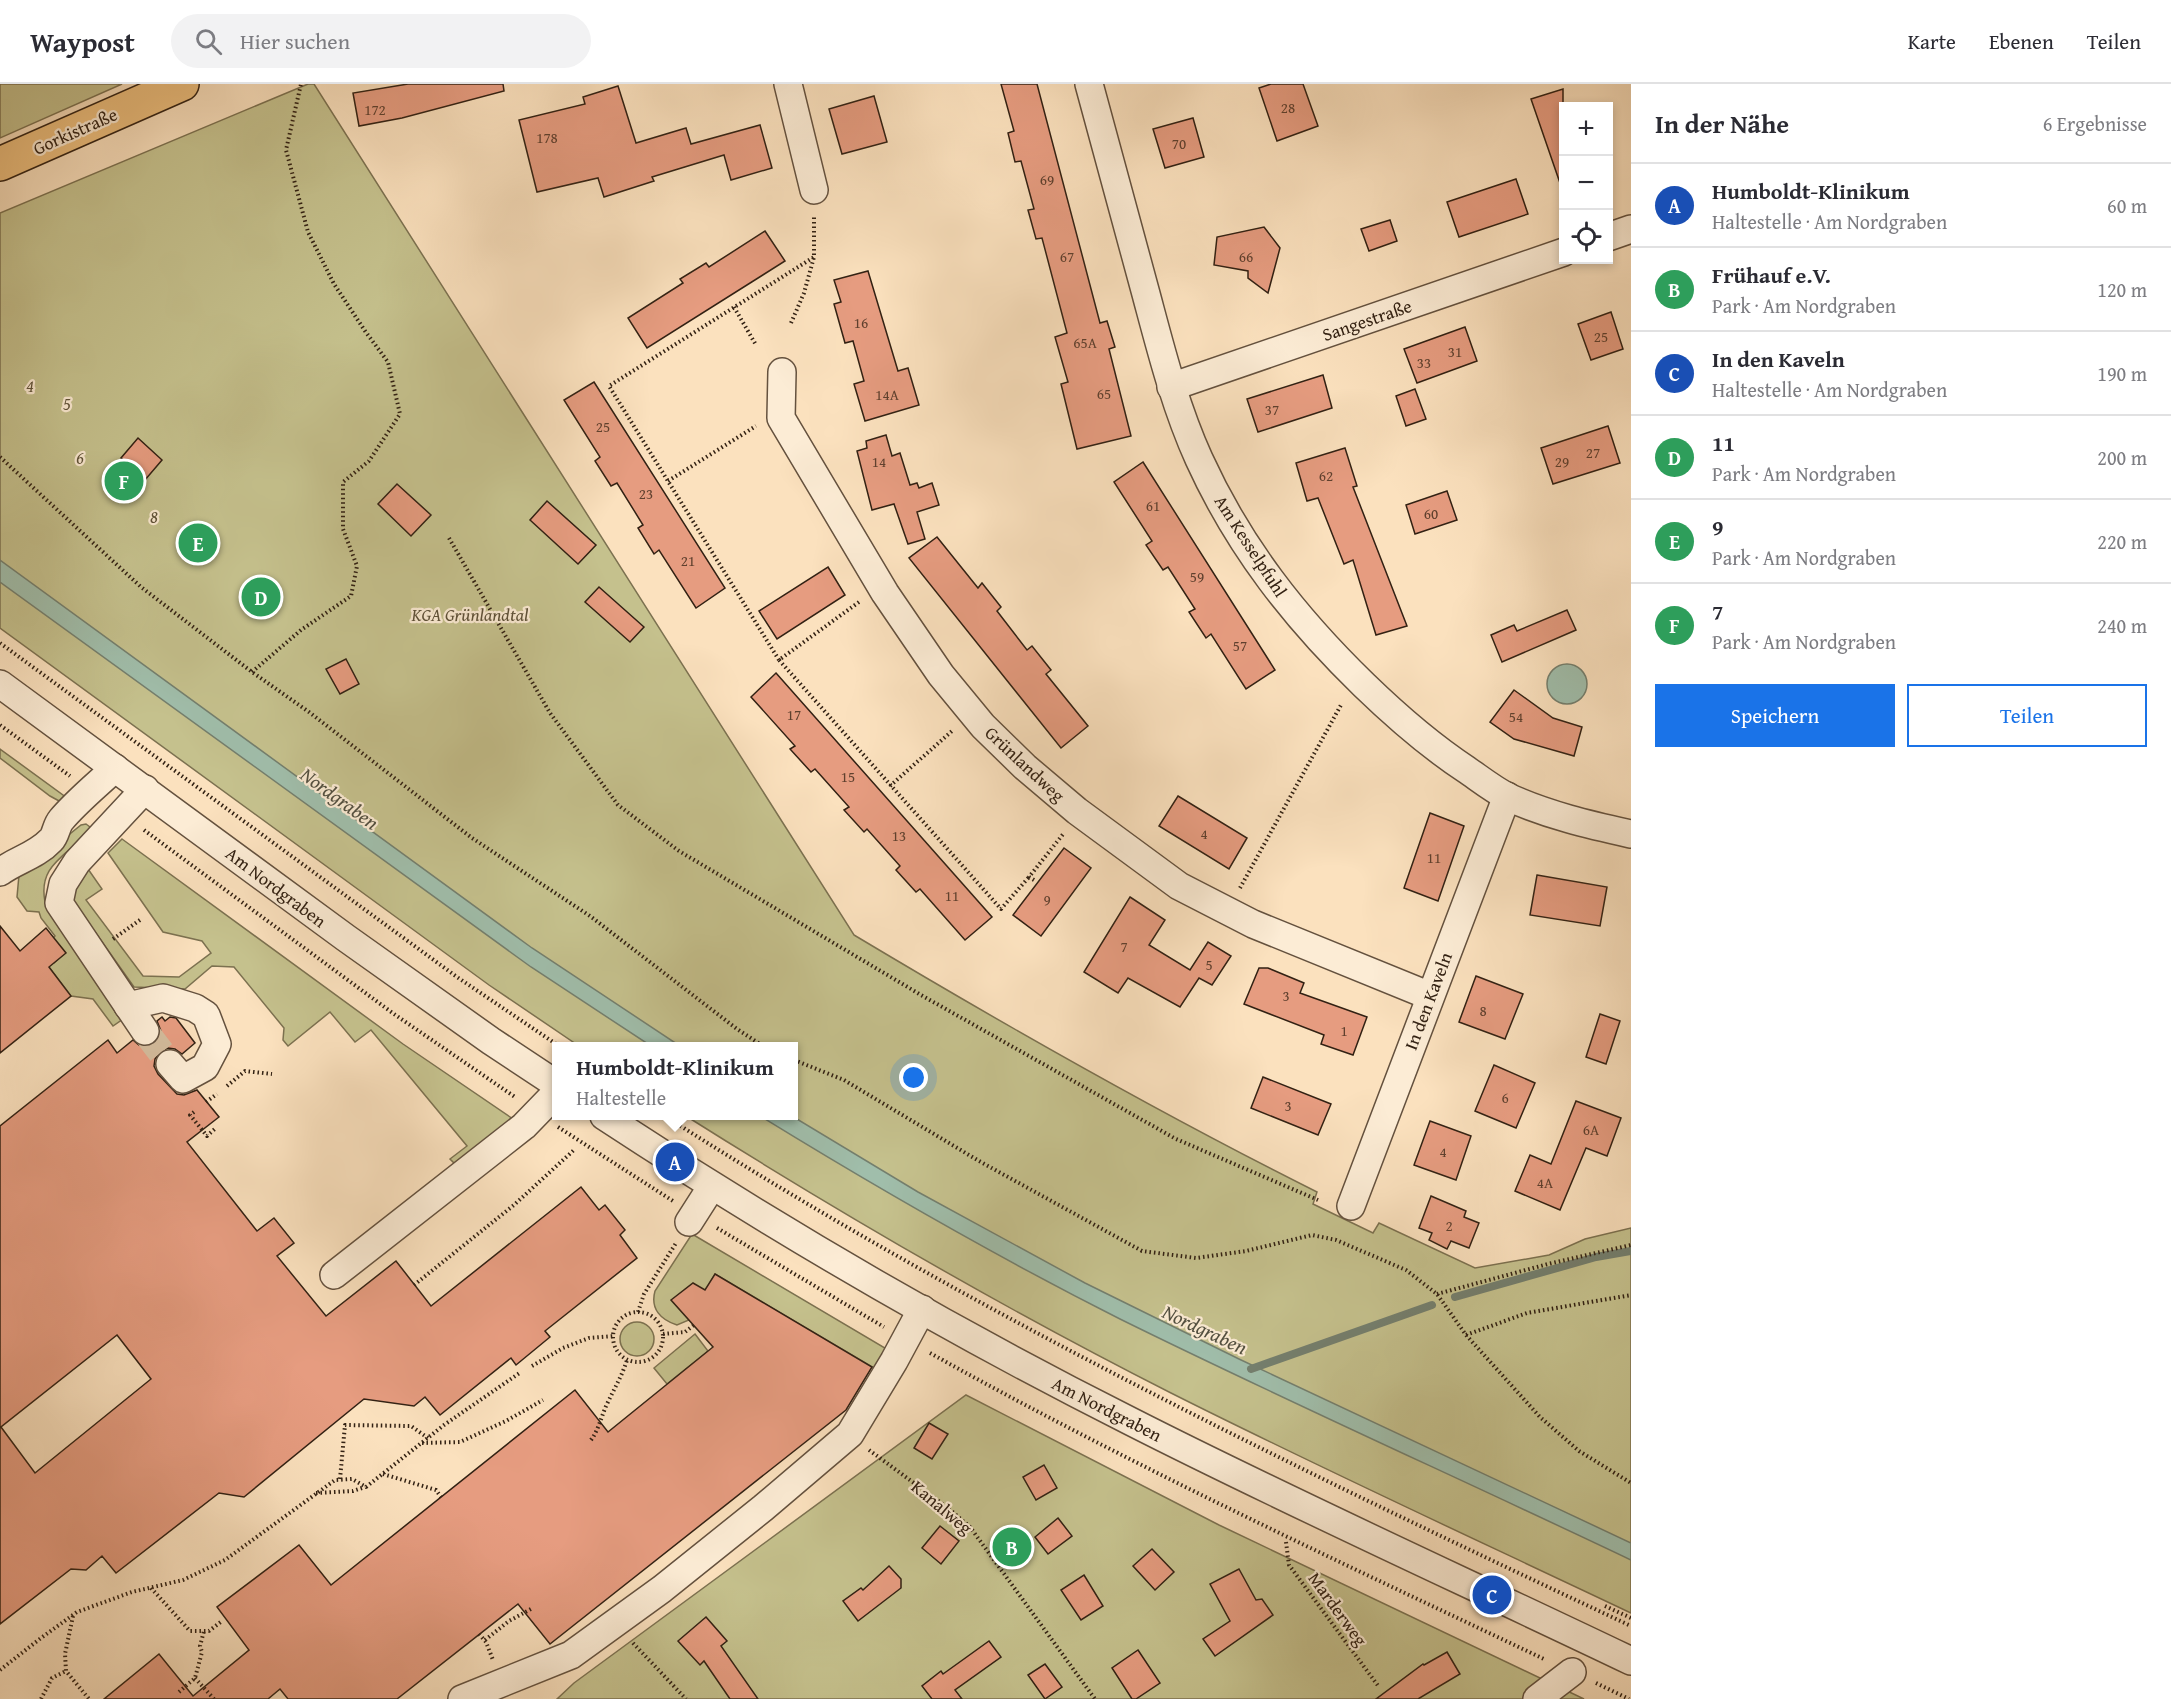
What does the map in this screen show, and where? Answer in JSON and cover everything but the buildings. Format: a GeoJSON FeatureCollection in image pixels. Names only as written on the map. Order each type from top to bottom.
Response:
{"type":"FeatureCollection","features":[{"type":"Feature","properties":{"kind":"main road","name":"Gorkistraße"},"geometry":{"type":"LineString","coordinates":[[0,164],[182,84]]}},
{"type":"Feature","properties":{"kind":"street"},"geometry":{"type":"LineString","coordinates":[[788,84],[814,190]]}},
{"type":"Feature","properties":{"kind":"street","name":"Am Kesselpfuhl"},"geometry":{"type":"LineString","coordinates":[[1089,84],[1172,387],[1199,458],[1230,519],[1262,568],[1299,618],[1334,657],[1416,733],[1450,759],[1507,796],[1551,813],[1631,834]]}},
{"type":"Feature","properties":{"kind":"street"},"geometry":{"type":"LineString","coordinates":[[1613,235],[1631,229]]}},
{"type":"Feature","properties":{"kind":"street","name":"Sangestraße"},"geometry":{"type":"LineString","coordinates":[[1172,387],[1559,253]]}},
{"type":"Feature","properties":{"kind":"street","name":"Grünlandweg"},"geometry":{"type":"LineString","coordinates":[[782,372],[781,418],[885,593],[941,675],[983,726],[1025,767],[1077,811],[1179,886],[1253,924],[1430,996]]}},
{"type":"Feature","properties":{"kind":"street","name":"Am Nordgraben"},"geometry":{"type":"LineString","coordinates":[[0,684],[346,939],[552,1081]]}},
{"type":"Feature","properties":{"kind":"street"},"geometry":{"type":"LineString","coordinates":[[6,867],[19,846],[42,828],[59,822],[115,768]]}},
{"type":"Feature","properties":{"kind":"street"},"geometry":{"type":"LineString","coordinates":[[144,789],[77,862],[63,884],[59,903],[144,1031]]}},
{"type":"Feature","properties":{"kind":"street","name":"In den Kaveln"},"geometry":{"type":"LineString","coordinates":[[1351,1206],[1507,796]]}},
{"type":"Feature","properties":{"kind":"street"},"geometry":{"type":"LineString","coordinates":[[128,1006],[163,998],[195,1008],[206,1015],[217,1044],[205,1067],[183,1079],[170,1064]]}},
{"type":"Feature","properties":{"kind":"street"},"geometry":{"type":"LineString","coordinates":[[334,1275],[524,1125],[552,1097]]}},
{"type":"Feature","properties":{"kind":"street","name":"Am Nordgraben"},"geometry":{"type":"LineString","coordinates":[[610,1120],[712,1186],[922,1309],[1051,1380],[1223,1468],[1631,1661]]}},
{"type":"Feature","properties":{"kind":"street"},"geometry":{"type":"LineString","coordinates":[[689,1222],[712,1186]]}},
{"type":"Feature","properties":{"kind":"street"},"geometry":{"type":"LineString","coordinates":[[462,1699],[572,1655],[717,1545],[850,1434],[922,1309]]}},
{"type":"Feature","properties":{"kind":"street"},"geometry":{"type":"LineString","coordinates":[[1537,1699],[1572,1672]]}},
{"type":"Feature","properties":{"kind":"path"},"geometry":{"type":"LineString","coordinates":[[252,672],[301,630],[351,596],[357,566],[343,529],[343,482],[369,461],[400,414],[388,362],[334,284],[308,232],[286,150],[301,84]]}},
{"type":"Feature","properties":{"kind":"path"},"geometry":{"type":"LineString","coordinates":[[791,323],[804,292],[814,257],[814,190]]}},
{"type":"Feature","properties":{"kind":"path"},"geometry":{"type":"LineString","coordinates":[[814,257],[609,387],[779,660],[1001,909],[1071,825]]}},
{"type":"Feature","properties":{"kind":"path"},"geometry":{"type":"LineString","coordinates":[[734,308],[756,345]]}},
{"type":"Feature","properties":{"kind":"path"},"geometry":{"type":"LineString","coordinates":[[668,481],[762,422]]}},
{"type":"Feature","properties":{"kind":"path"},"geometry":{"type":"LineString","coordinates":[[0,457],[141,587],[252,672],[309,712],[472,838],[590,916],[756,1042]]}},
{"type":"Feature","properties":{"kind":"path"},"geometry":{"type":"LineString","coordinates":[[449,538],[550,713],[618,805],[644,825],[679,851],[921,995],[1176,1139],[1318,1200]]}},
{"type":"Feature","properties":{"kind":"path"},"geometry":{"type":"LineString","coordinates":[[779,660],[861,601]]}},
{"type":"Feature","properties":{"kind":"path"},"geometry":{"type":"LineString","coordinates":[[0,643],[457,977],[552,1042]]}},
{"type":"Feature","properties":{"kind":"path"},"geometry":{"type":"LineString","coordinates":[[1240,889],[1341,705]]}},
{"type":"Feature","properties":{"kind":"path"},"geometry":{"type":"LineString","coordinates":[[890,786],[956,728]]}},
{"type":"Feature","properties":{"kind":"path"},"geometry":{"type":"LineString","coordinates":[[1029,877],[1035,880]]}},
{"type":"Feature","properties":{"kind":"path"},"geometry":{"type":"LineString","coordinates":[[114,939],[140,920]]}},
{"type":"Feature","properties":{"kind":"path"},"geometry":{"type":"LineString","coordinates":[[798,1062],[844,1080],[979,1161],[1142,1251],[1196,1258],[1246,1251],[1312,1235],[1336,1240],[1406,1270],[1437,1294],[1466,1335],[1540,1417],[1579,1451],[1631,1483]]}},
{"type":"Feature","properties":{"kind":"path"},"geometry":{"type":"LineString","coordinates":[[206,1102],[245,1071],[272,1074]]}},
{"type":"Feature","properties":{"kind":"path"},"geometry":{"type":"LineString","coordinates":[[194,1112],[190,1115],[207,1136],[216,1128]]}},
{"type":"Feature","properties":{"kind":"path"},"geometry":{"type":"LineString","coordinates":[[671,1120],[915,1267],[1065,1349],[1270,1453],[1631,1626]]}},
{"type":"Feature","properties":{"kind":"path"},"geometry":{"type":"LineString","coordinates":[[414,1284],[514,1205],[575,1149]]}},
{"type":"Feature","properties":{"kind":"path"},"geometry":{"type":"LineString","coordinates":[[638,1312],[644,1294],[689,1222]]}},
{"type":"Feature","properties":{"kind":"path"},"geometry":{"type":"LineString","coordinates":[[1336,1240],[1339,1233]]}},
{"type":"Feature","properties":{"kind":"path"},"geometry":{"type":"LineString","coordinates":[[1437,1294],[1548,1264],[1631,1245]]}},
{"type":"Feature","properties":{"kind":"path"},"geometry":{"type":"LineString","coordinates":[[1466,1335],[1527,1312],[1631,1294]]}},
{"type":"Feature","properties":{"kind":"path"},"geometry":{"type":"LineString","coordinates":[[638,1312],[647,1313],[658,1321],[663,1334],[661,1347],[653,1357],[641,1362],[627,1360],[619,1353],[613,1341],[614,1330],[620,1320],[629,1313],[638,1312]]}},
{"type":"Feature","properties":{"kind":"path"},"geometry":{"type":"LineString","coordinates":[[663,1334],[685,1332],[694,1325]]}},
{"type":"Feature","properties":{"kind":"path"},"geometry":{"type":"LineString","coordinates":[[532,1366],[564,1348],[589,1338],[614,1336]]}},
{"type":"Feature","properties":{"kind":"path"},"geometry":{"type":"LineString","coordinates":[[591,1440],[627,1360]]}},
{"type":"Feature","properties":{"kind":"path"},"geometry":{"type":"LineString","coordinates":[[315,1493],[353,1491],[366,1487],[428,1438],[521,1372]]}},
{"type":"Feature","properties":{"kind":"path"},"geometry":{"type":"LineString","coordinates":[[422,1443],[460,1442],[506,1421],[543,1400]]}},
{"type":"Feature","properties":{"kind":"path"},"geometry":{"type":"LineString","coordinates":[[340,1479],[345,1425],[411,1426],[428,1438]]}},
{"type":"Feature","properties":{"kind":"path","name":"Kanalweg"},"geometry":{"type":"LineString","coordinates":[[850,1434],[970,1527],[1095,1699]]}},
{"type":"Feature","properties":{"kind":"path"},"geometry":{"type":"LineString","coordinates":[[383,1474],[436,1490],[441,1497]]}},
{"type":"Feature","properties":{"kind":"path"},"geometry":{"type":"LineString","coordinates":[[0,1670],[40,1638],[74,1615],[132,1592],[183,1580],[225,1560],[335,1480],[352,1479],[366,1487]]}},
{"type":"Feature","properties":{"kind":"path","name":"Marderweg"},"geometry":{"type":"LineString","coordinates":[[1286,1542],[1290,1566],[1379,1688]]}},
{"type":"Feature","properties":{"kind":"path"},"geometry":{"type":"LineString","coordinates":[[151,1588],[190,1631],[209,1631],[222,1621]]}},
{"type":"Feature","properties":{"kind":"path"},"geometry":{"type":"LineString","coordinates":[[1605,1606],[1631,1618]]}},
{"type":"Feature","properties":{"kind":"path"},"geometry":{"type":"LineString","coordinates":[[479,1634],[485,1641],[509,1621],[531,1609]]}},
{"type":"Feature","properties":{"kind":"path"},"geometry":{"type":"LineString","coordinates":[[74,1615],[65,1654],[66,1671],[89,1699]]}},
{"type":"Feature","properties":{"kind":"path"},"geometry":{"type":"LineString","coordinates":[[179,1692],[195,1678],[202,1652],[200,1646],[204,1631]]}},
{"type":"Feature","properties":{"kind":"path"},"geometry":{"type":"LineString","coordinates":[[634,1645],[686,1699]]}},
{"type":"Feature","properties":{"kind":"path"},"geometry":{"type":"LineString","coordinates":[[41,1699],[52,1678],[66,1671]]}},
{"type":"Feature","properties":{"kind":"path"},"geometry":{"type":"LineString","coordinates":[[195,1678],[214,1699]]}},
{"type":"Feature","properties":{"kind":"green space"},"geometry":{"type":"Polygon","coordinates":[[[0,84],[122,84],[0,138],[0,84]]]}},
{"type":"Feature","properties":{"kind":"green space"},"geometry":{"type":"Polygon","coordinates":[[[308,84],[314,84],[854,935],[1083,1068],[1317,1192],[1313,1204],[1373,1233],[1379,1223],[1475,1268],[1549,1255],[1585,1239],[1631,1228],[1631,1613],[1342,1477],[1171,1393],[986,1295],[805,1189],[693,1120],[798,1120],[798,1042],[573,1042],[489,985],[0,628],[0,213],[308,84]]]}},
{"type":"Feature","properties":{"kind":"green space"},"geometry":{"type":"Polygon","coordinates":[[[0,749],[67,798],[61,802],[50,796],[0,758],[0,749]]]}},
{"type":"Feature","properties":{"kind":"green space"},"geometry":{"type":"Polygon","coordinates":[[[86,824],[90,827],[86,836],[57,861],[47,874],[45,902],[123,1019],[113,1026],[93,999],[71,996],[45,962],[49,958],[54,963],[65,953],[53,938],[55,936],[39,912],[27,911],[17,897],[19,875],[81,825],[86,824]]]}},
{"type":"Feature","properties":{"kind":"green space"},"geometry":{"type":"Polygon","coordinates":[[[122,839],[403,1044],[513,1119],[455,1164],[450,1159],[467,1146],[371,1030],[355,1042],[330,1012],[288,1046],[283,1040],[284,1028],[234,967],[212,966],[185,989],[134,987],[73,901],[75,882],[88,869],[102,889],[86,900],[143,976],[179,977],[211,953],[202,941],[163,932],[108,853],[122,839]]]}},
{"type":"Feature","properties":{"kind":"green space"},"geometry":{"type":"Polygon","coordinates":[[[692,1234],[890,1351],[879,1371],[715,1274],[689,1320],[677,1325],[666,1320],[658,1313],[654,1303],[655,1291],[692,1234]]]}},
{"type":"Feature","properties":{"kind":"green space"},"geometry":{"type":"Polygon","coordinates":[[[637,1322],[649,1327],[654,1339],[649,1351],[637,1356],[625,1351],[620,1339],[625,1327],[637,1322]]]}},
{"type":"Feature","properties":{"kind":"green space"},"geometry":{"type":"Polygon","coordinates":[[[695,1334],[708,1351],[667,1384],[654,1368],[695,1334]]]}},
{"type":"Feature","properties":{"kind":"green space"},"geometry":{"type":"Polygon","coordinates":[[[966,1395],[1219,1525],[1584,1699],[557,1699],[574,1683],[966,1395]]]}},
{"type":"Feature","properties":{"kind":"shaded area"},"geometry":{"type":"Polygon","coordinates":[[[0,560],[532,948],[674,1042],[645,1042],[531,967],[0,582],[0,560]]]}},
{"type":"Feature","properties":{"kind":"shaded area"},"geometry":{"type":"Polygon","coordinates":[[[1567,664],[1581,670],[1587,684],[1581,698],[1567,704],[1553,698],[1547,684],[1553,670],[1567,664]]]}},
{"type":"Feature","properties":{"kind":"shaded area"},"geometry":{"type":"Polygon","coordinates":[[[767,1120],[798,1120],[918,1192],[1085,1283],[1239,1359],[1631,1543],[1631,1560],[1120,1319],[1028,1271],[767,1120]]]}},
{"type":"Feature","properties":{"kind":"waterway"},"geometry":{"type":"LineString","coordinates":[[1455,1297],[1596,1257],[1631,1251]]}},
{"type":"Feature","properties":{"kind":"waterway"},"geometry":{"type":"LineString","coordinates":[[1251,1369],[1432,1305]]}},
{"type":"Feature","properties":{"kind":"tunnel"},"geometry":{"type":"LineString","coordinates":[[145,1031],[170,1064]]}},
{"type":"Feature","properties":{"kind":"place","name":"7"},"geometry":{"type":"Point","coordinates":[124,481]}},
{"type":"Feature","properties":{"kind":"place","name":"9"},"geometry":{"type":"Point","coordinates":[198,543]}},
{"type":"Feature","properties":{"kind":"place","name":"11"},"geometry":{"type":"Point","coordinates":[261,597]}},
{"type":"Feature","properties":{"kind":"place","name":"Humboldt-Klinikum"},"geometry":{"type":"Point","coordinates":[675,1162]}},
{"type":"Feature","properties":{"kind":"place","name":"Frühauf e.V."},"geometry":{"type":"Point","coordinates":[1012,1547]}},
{"type":"Feature","properties":{"kind":"place","name":"In den Kaveln"},"geometry":{"type":"Point","coordinates":[1492,1595]}},
{"type":"Feature","properties":{"kind":"park label","name":"4"},"geometry":{"type":"Point","coordinates":[30,385]}},
{"type":"Feature","properties":{"kind":"park label","name":"5"},"geometry":{"type":"Point","coordinates":[67,403]}},
{"type":"Feature","properties":{"kind":"park label","name":"6"},"geometry":{"type":"Point","coordinates":[80,457]}},
{"type":"Feature","properties":{"kind":"park label","name":"8"},"geometry":{"type":"Point","coordinates":[154,516]}},
{"type":"Feature","properties":{"kind":"park label","name":"KGA Grünlandtal"},"geometry":{"type":"Point","coordinates":[470,614]}},
{"type":"Feature","properties":{"kind":"water label","name":"Nordgraben"},"geometry":{"type":"Point","coordinates":[340,798]}},
{"type":"Feature","properties":{"kind":"water label","name":"Nordgraben"},"geometry":{"type":"Point","coordinates":[1205,1329]}}]}
